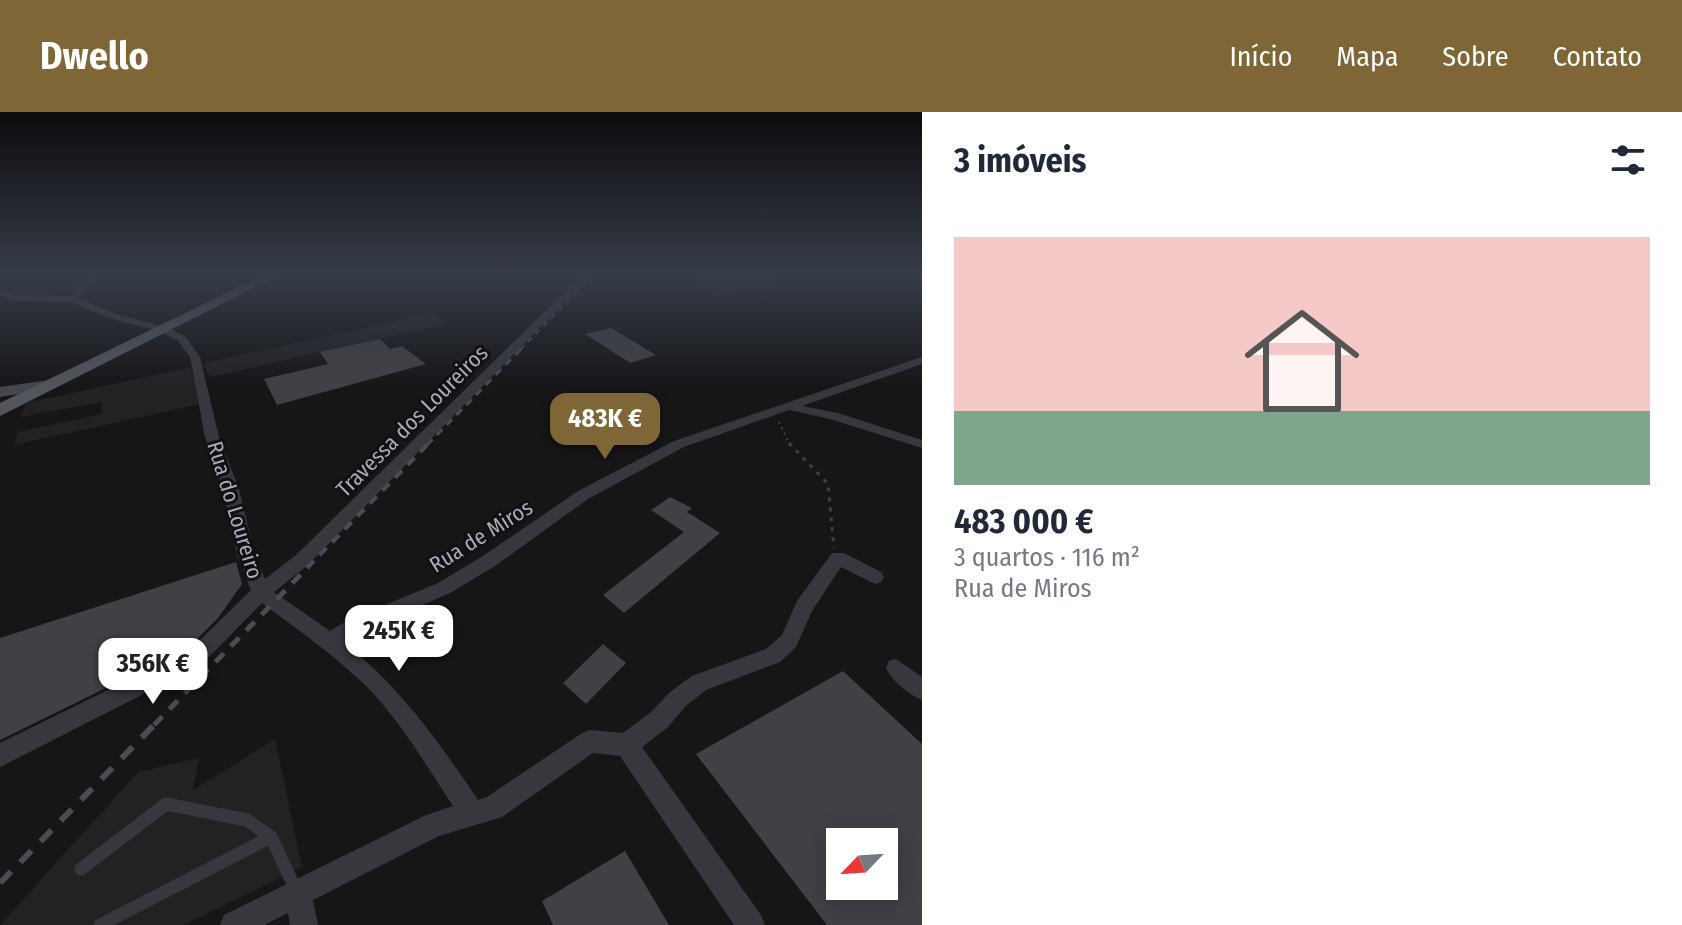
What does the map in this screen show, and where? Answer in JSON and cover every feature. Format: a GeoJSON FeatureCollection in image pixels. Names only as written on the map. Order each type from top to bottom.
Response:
{"type":"FeatureCollection","features":[{"type":"Feature","properties":{"kind":"main road"},"geometry":{"type":"LineString","coordinates":[[1,403],[50,385],[198,312]]}},
{"type":"Feature","properties":{"kind":"street"},"geometry":{"type":"LineString","coordinates":[[103,312],[163,329]]}},
{"type":"Feature","properties":{"kind":"street","name":"Travessa dos Loureiros"},"geometry":{"type":"LineString","coordinates":[[0,755],[186,662],[261,592],[302,560],[550,312]]}},
{"type":"Feature","properties":{"kind":"street","name":"Rua do Loureiro"},"geometry":{"type":"LineString","coordinates":[[163,329],[181,338],[195,357],[212,437],[231,489],[250,567],[261,592],[330,642],[374,680],[412,725],[472,813]]}},
{"type":"Feature","properties":{"kind":"street","name":"Rua de Miros"},"geometry":{"type":"LineString","coordinates":[[330,642],[353,627],[444,588],[489,561],[583,495],[666,451],[706,432],[922,360]]}},
{"type":"Feature","properties":{"kind":"street"},"geometry":{"type":"LineString","coordinates":[[782,409],[833,416],[922,444]]}},
{"type":"Feature","properties":{"kind":"street"},"geometry":{"type":"LineString","coordinates":[[234,925],[435,824],[493,808],[590,741],[626,745],[699,683],[773,656],[789,641],[804,607],[838,558],[875,577]]}},
{"type":"Feature","properties":{"kind":"street"},"geometry":{"type":"LineString","coordinates":[[896,668],[922,690]]}},
{"type":"Feature","properties":{"kind":"street"},"geometry":{"type":"LineString","coordinates":[[626,745],[751,925]]}},
{"type":"Feature","properties":{"kind":"street"},"geometry":{"type":"LineString","coordinates":[[298,894],[304,925]]}},
{"type":"Feature","properties":{"kind":"lane"},"geometry":{"type":"LineString","coordinates":[[81,869],[166,804],[247,820],[271,837],[298,894]]}},
{"type":"Feature","properties":{"kind":"lane"},"geometry":{"type":"LineString","coordinates":[[100,925],[271,837]]}},
{"type":"Feature","properties":{"kind":"path"},"geometry":{"type":"LineString","coordinates":[[782,409],[791,447],[828,484],[834,555],[838,558]]}},
{"type":"Feature","properties":{"kind":"shaded area"},"geometry":{"type":"Polygon","coordinates":[[[433,313],[445,324],[210,377],[203,363],[433,313]]]}},
{"type":"Feature","properties":{"kind":"shaded area"},"geometry":{"type":"Polygon","coordinates":[[[191,367],[200,404],[14,445],[18,432],[102,414],[102,402],[20,417],[26,403],[191,367]]]}},
{"type":"Feature","properties":{"kind":"shaded area"},"geometry":{"type":"Polygon","coordinates":[[[275,739],[302,867],[184,925],[0,925],[138,772],[199,758],[193,790],[275,739]]]}},
{"type":"Feature","properties":{"kind":"building"},"geometry":{"type":"Polygon","coordinates":[[[611,328],[656,355],[630,363],[585,334],[611,328]]]}},
{"type":"Feature","properties":{"kind":"building"},"geometry":{"type":"Polygon","coordinates":[[[380,339],[390,349],[402,346],[426,364],[277,405],[264,379],[328,364],[320,352],[380,339]]]}},
{"type":"Feature","properties":{"kind":"building"},"geometry":{"type":"Polygon","coordinates":[[[670,497],[692,508],[687,512],[720,533],[624,613],[603,595],[684,532],[651,510],[670,497]]]}},
{"type":"Feature","properties":{"kind":"building"},"geometry":{"type":"Polygon","coordinates":[[[236,562],[242,584],[218,618],[195,641],[175,654],[0,740],[0,638],[236,562]]]}},
{"type":"Feature","properties":{"kind":"building"},"geometry":{"type":"Polygon","coordinates":[[[603,644],[626,663],[586,704],[563,683],[603,644]]]}},
{"type":"Feature","properties":{"kind":"building"},"geometry":{"type":"Polygon","coordinates":[[[843,671],[922,744],[922,925],[827,925],[696,754],[843,671]]]}},
{"type":"Feature","properties":{"kind":"building"},"geometry":{"type":"Polygon","coordinates":[[[625,851],[669,925],[553,925],[542,901],[625,851]]]}},
{"type":"Feature","properties":{"kind":"railway"},"geometry":{"type":"LineString","coordinates":[[520,350],[557,312]]}},
{"type":"Feature","properties":{"kind":"railway"},"geometry":{"type":"LineString","coordinates":[[427,445],[522,348]]}},
{"type":"Feature","properties":{"kind":"railway"},"geometry":{"type":"LineString","coordinates":[[307,568],[429,443]]}},
{"type":"Feature","properties":{"kind":"railway"},"geometry":{"type":"LineString","coordinates":[[154,725],[309,566]]}},
{"type":"Feature","properties":{"kind":"railway"},"geometry":{"type":"LineString","coordinates":[[0,883],[156,723]]}}]}
